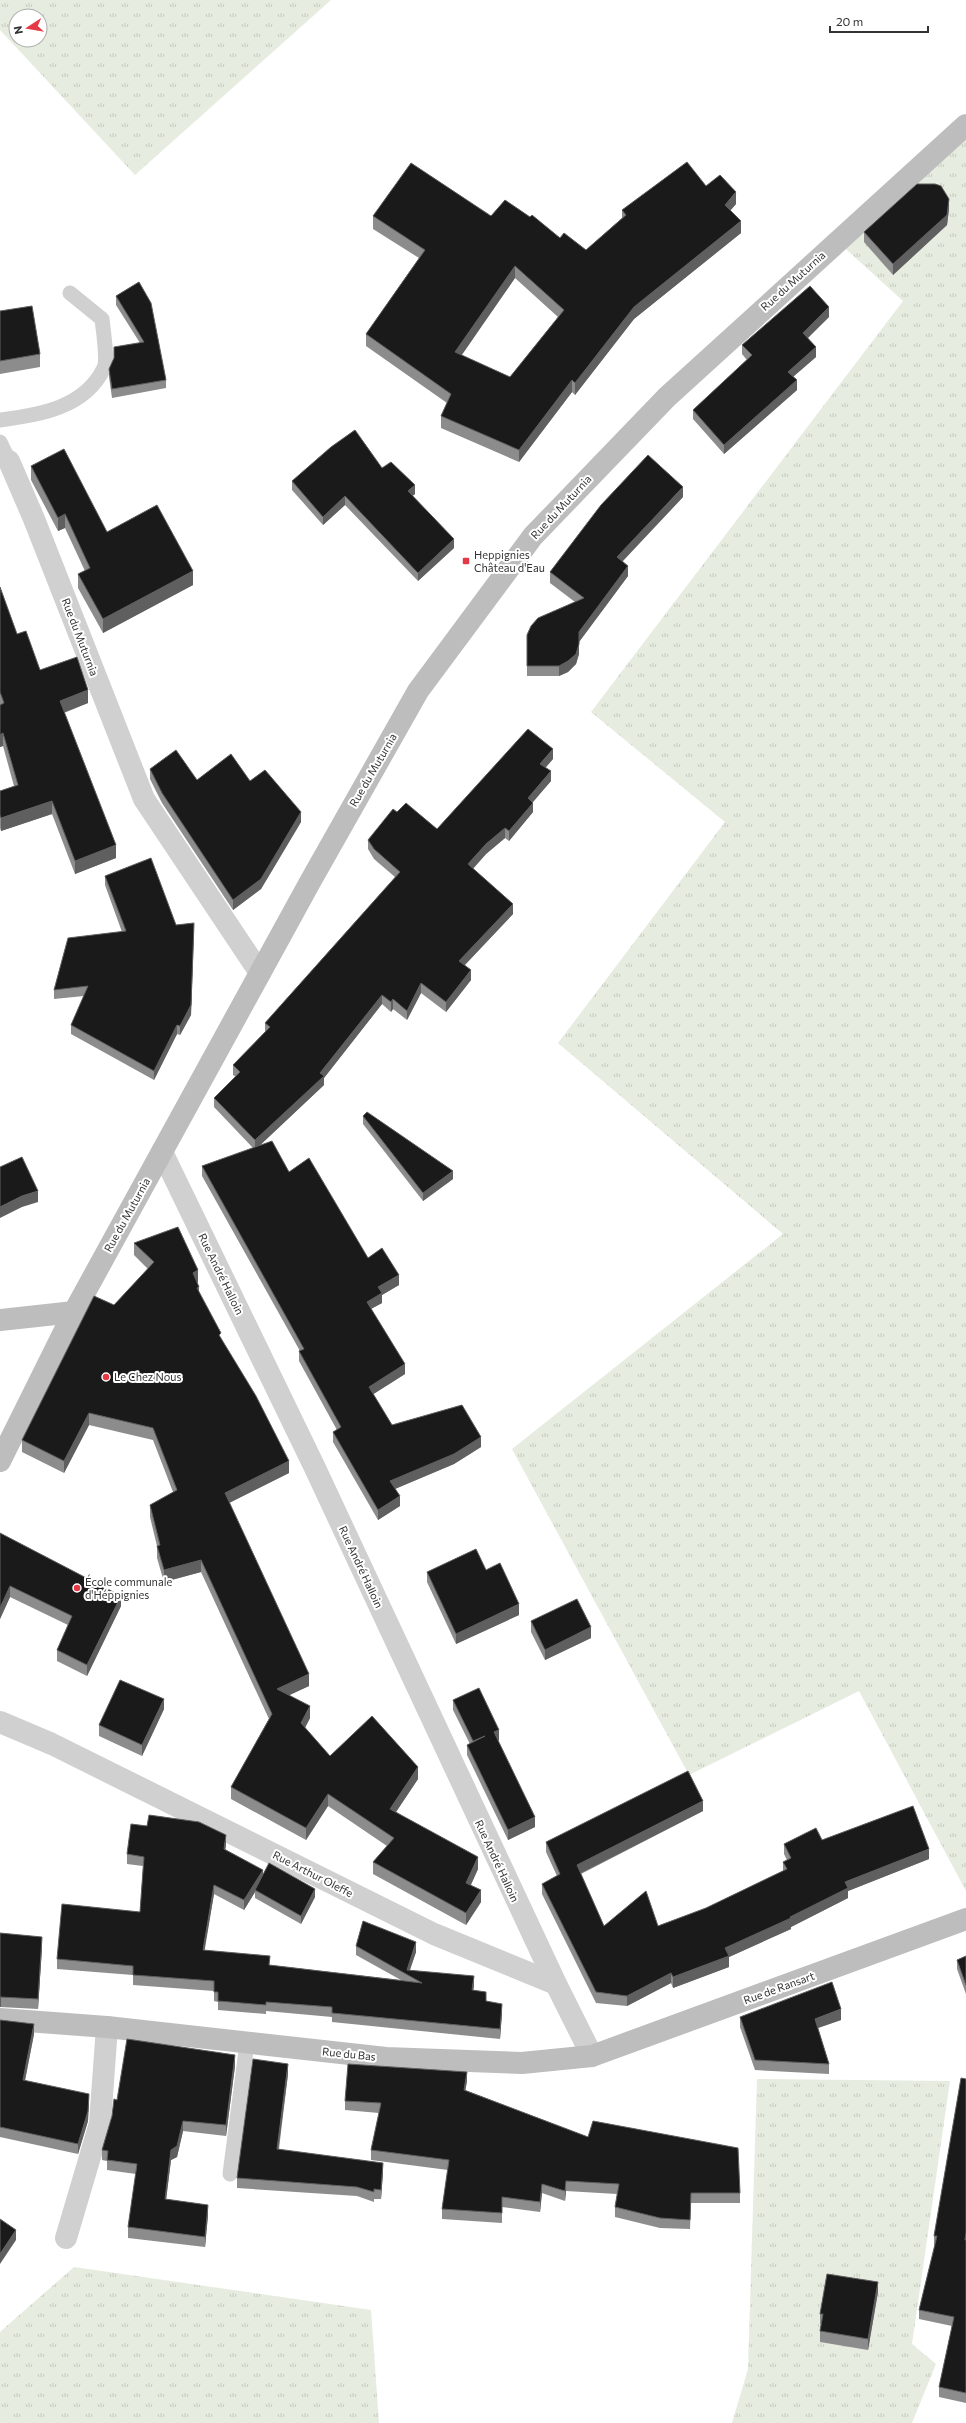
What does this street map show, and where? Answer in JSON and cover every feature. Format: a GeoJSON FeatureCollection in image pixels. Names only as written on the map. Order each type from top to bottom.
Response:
{"type":"FeatureCollection","features":[{"type":"Feature","properties":{"kind":"street","name":"Rue du Muturnia"},"geometry":{"type":"LineString","coordinates":[[0,1461],[74,1312],[260,973],[418,691],[533,536],[667,397],[966,125]]}},
{"type":"Feature","properties":{"kind":"street","name":"Rue du Muturnia"},"geometry":{"type":"LineString","coordinates":[[4,451],[34,519],[144,799],[260,973]]}},
{"type":"Feature","properties":{"kind":"street","name":"Rue André Halloin"},"geometry":{"type":"LineString","coordinates":[[162,1152],[315,1468],[556,1984]]}},
{"type":"Feature","properties":{"kind":"street"},"geometry":{"type":"LineString","coordinates":[[0,1320],[74,1312]]}},
{"type":"Feature","properties":{"kind":"street","name":"Rue Arthur Oleffe"},"geometry":{"type":"LineString","coordinates":[[0,1722],[52,1744],[434,1934],[556,1984]]}},
{"type":"Feature","properties":{"kind":"street","name":"Rue de Ransart"},"geometry":{"type":"LineString","coordinates":[[592,2056],[966,1919]]}},
{"type":"Feature","properties":{"kind":"street"},"geometry":{"type":"LineString","coordinates":[[556,1984],[592,2056]]}},
{"type":"Feature","properties":{"kind":"street","name":"Rue du Bas"},"geometry":{"type":"LineString","coordinates":[[0,2019],[107,2027],[247,2044],[386,2058],[522,2063],[592,2056]]}},
{"type":"Feature","properties":{"kind":"street"},"geometry":{"type":"LineString","coordinates":[[66,2238],[100,2122],[107,2027]]}},
{"type":"Feature","properties":{"kind":"lane"},"geometry":{"type":"LineString","coordinates":[[0,420],[42,414],[84,396],[105,367],[102,319],[70,293]]}},
{"type":"Feature","properties":{"kind":"lane"},"geometry":{"type":"LineString","coordinates":[[230,2174],[247,2044]]}},
{"type":"Feature","properties":{"kind":"green space"},"geometry":{"type":"Polygon","coordinates":[[[0,0],[331,0],[135,175],[17,48],[48,48],[48,8],[8,8],[8,39],[0,30],[0,0]]]}},
{"type":"Feature","properties":{"kind":"green space"},"geometry":{"type":"Polygon","coordinates":[[[966,125],[966,1891],[859,1691],[689,1775],[512,1449],[783,1234],[558,1043],[725,822],[591,712],[903,301],[837,241],[966,125]]]}},
{"type":"Feature","properties":{"kind":"green space"},"geometry":{"type":"Polygon","coordinates":[[[757,2079],[950,2081],[912,2344],[936,2364],[912,2423],[732,2423],[748,2369],[757,2079]]]}},
{"type":"Feature","properties":{"kind":"green space"},"geometry":{"type":"Polygon","coordinates":[[[74,2267],[371,2310],[379,2423],[0,2423],[0,2332],[74,2267]]]}},
{"type":"Feature","properties":{"kind":"building"},"geometry":{"type":"Polygon","coordinates":[[[687,162],[706,186],[720,175],[736,192],[725,205],[741,221],[634,307],[575,383],[572,380],[519,450],[441,416],[451,394],[366,334],[425,250],[373,216],[411,163],[491,216],[505,200],[530,217],[532,215],[560,238],[564,233],[586,250],[626,215],[622,210],[687,162]],[[515,266],[455,352],[510,377],[564,310],[515,266]]]}},
{"type":"Feature","properties":{"kind":"building"},"geometry":{"type":"Polygon","coordinates":[[[917,184],[935,184],[941,186],[949,199],[947,215],[893,264],[864,232],[917,184]]]}},
{"type":"Feature","properties":{"kind":"building"},"geometry":{"type":"Polygon","coordinates":[[[139,282],[151,303],[166,380],[112,389],[109,369],[114,358],[114,347],[144,342],[116,296],[139,282]]]}},
{"type":"Feature","properties":{"kind":"building"},"geometry":{"type":"Polygon","coordinates":[[[810,286],[829,307],[803,333],[816,347],[788,372],[797,380],[724,445],[693,410],[752,355],[742,345],[810,286]]]}},
{"type":"Feature","properties":{"kind":"building"},"geometry":{"type":"Polygon","coordinates":[[[32,306],[40,354],[0,361],[0,311],[32,306]]]}},
{"type":"Feature","properties":{"kind":"building"},"geometry":{"type":"Polygon","coordinates":[[[355,430],[382,468],[391,462],[415,485],[408,491],[454,539],[418,573],[345,496],[323,517],[292,481],[331,447],[355,430]]]}},
{"type":"Feature","properties":{"kind":"building"},"geometry":{"type":"Polygon","coordinates":[[[64,449],[107,532],[157,505],[193,571],[103,619],[78,574],[90,568],[65,514],[58,518],[31,466],[64,449]]]}},
{"type":"Feature","properties":{"kind":"building"},"geometry":{"type":"Polygon","coordinates":[[[648,455],[683,487],[617,557],[628,566],[579,632],[579,644],[576,654],[559,666],[527,666],[527,635],[531,626],[538,618],[584,598],[550,572],[601,505],[648,455]]]}},
{"type":"Feature","properties":{"kind":"building"},"geometry":{"type":"Polygon","coordinates":[[[0,587],[17,634],[26,631],[40,670],[77,657],[88,690],[60,701],[116,845],[75,861],[52,801],[1,818],[0,815],[0,791],[18,785],[3,733],[0,735],[0,705],[4,703],[0,692],[0,587]]]}},
{"type":"Feature","properties":{"kind":"building"},"geometry":{"type":"Polygon","coordinates":[[[528,729],[553,749],[540,764],[551,771],[528,798],[533,803],[509,831],[505,828],[486,844],[468,864],[513,904],[459,961],[471,970],[446,1002],[421,983],[407,1011],[393,999],[391,1002],[382,995],[320,1073],[324,1076],[255,1140],[214,1098],[240,1072],[233,1065],[270,1027],[265,1023],[400,872],[374,849],[368,840],[393,809],[397,812],[406,803],[437,829],[528,729]]]}},
{"type":"Feature","properties":{"kind":"building"},"geometry":{"type":"Polygon","coordinates":[[[176,750],[197,780],[231,754],[250,781],[265,770],[301,812],[261,879],[233,900],[162,793],[150,769],[176,750]]]}},
{"type":"Feature","properties":{"kind":"building"},"geometry":{"type":"Polygon","coordinates":[[[151,858],[176,925],[194,923],[191,1005],[180,1026],[177,1025],[154,1071],[71,1025],[88,986],[54,990],[68,938],[126,931],[105,876],[151,858]]]}},
{"type":"Feature","properties":{"kind":"building"},"geometry":{"type":"Polygon","coordinates":[[[367,1112],[453,1171],[423,1193],[363,1116],[367,1112]]]}},
{"type":"Feature","properties":{"kind":"building"},"geometry":{"type":"Polygon","coordinates":[[[272,1141],[289,1172],[309,1158],[368,1258],[382,1248],[399,1275],[378,1287],[382,1293],[367,1302],[405,1364],[369,1387],[392,1425],[462,1405],[481,1437],[454,1454],[390,1481],[400,1496],[378,1510],[333,1432],[341,1427],[299,1351],[304,1349],[202,1166],[272,1141]]]}},
{"type":"Feature","properties":{"kind":"building"},"geometry":{"type":"Polygon","coordinates":[[[22,1157],[38,1191],[22,1196],[0,1207],[0,1167],[22,1157]]]}},
{"type":"Feature","properties":{"kind":"building"},"geometry":{"type":"Polygon","coordinates":[[[178,1227],[198,1270],[193,1273],[199,1287],[197,1288],[221,1333],[219,1335],[256,1396],[289,1461],[225,1493],[309,1674],[277,1689],[310,1706],[301,1723],[330,1756],[372,1716],[418,1767],[390,1809],[478,1857],[466,1883],[481,1890],[466,1913],[373,1862],[394,1838],[328,1794],[306,1828],[231,1787],[272,1714],[201,1560],[164,1570],[157,1546],[160,1545],[150,1505],[177,1490],[153,1428],[89,1413],[64,1461],[22,1440],[94,1296],[114,1305],[154,1262],[134,1243],[178,1227]]]}},
{"type":"Feature","properties":{"kind":"building"},"geometry":{"type":"Polygon","coordinates":[[[0,1533],[121,1596],[87,1665],[57,1650],[72,1616],[10,1586],[0,1608],[0,1533]]]}},
{"type":"Feature","properties":{"kind":"building"},"geometry":{"type":"Polygon","coordinates":[[[476,1549],[486,1570],[500,1563],[519,1604],[456,1634],[427,1572],[476,1549]]]}},
{"type":"Feature","properties":{"kind":"building"},"geometry":{"type":"Polygon","coordinates":[[[577,1599],[591,1627],[545,1650],[531,1621],[577,1599]]]}},
{"type":"Feature","properties":{"kind":"building"},"geometry":{"type":"Polygon","coordinates":[[[120,1680],[164,1699],[142,1745],[99,1725],[120,1680]]]}},
{"type":"Feature","properties":{"kind":"building"},"geometry":{"type":"Polygon","coordinates":[[[479,1688],[499,1730],[494,1732],[535,1817],[508,1830],[467,1745],[485,1736],[473,1741],[453,1700],[479,1688]]]}},
{"type":"Feature","properties":{"kind":"building"},"geometry":{"type":"Polygon","coordinates":[[[688,1771],[703,1801],[577,1865],[604,1926],[646,1891],[658,1926],[706,1908],[787,1869],[783,1862],[791,1858],[784,1844],[816,1828],[822,1840],[913,1806],[929,1849],[845,1882],[848,1888],[790,1917],[791,1918],[725,1948],[729,1956],[673,1977],[671,1973],[627,1996],[596,1992],[542,1884],[560,1874],[546,1842],[688,1771]]]}},
{"type":"Feature","properties":{"kind":"building"},"geometry":{"type":"Polygon","coordinates":[[[149,1815],[199,1822],[226,1835],[224,1849],[263,1870],[244,1900],[214,1885],[203,1950],[270,1956],[269,1965],[422,1983],[356,1946],[363,1921],[416,1942],[407,1970],[474,1976],[472,1990],[486,1992],[486,2001],[502,2004],[500,2029],[332,2013],[332,2007],[266,2002],[266,2005],[218,2001],[218,1992],[214,1992],[214,1981],[133,1975],[133,1966],[57,1959],[62,1904],[140,1912],[144,1857],[127,1854],[131,1824],[147,1826],[149,1815]]]}},
{"type":"Feature","properties":{"kind":"building"},"geometry":{"type":"Polygon","coordinates":[[[269,1863],[315,1889],[301,1916],[255,1890],[269,1863]]]}},
{"type":"Feature","properties":{"kind":"building"},"geometry":{"type":"Polygon","coordinates":[[[0,1933],[42,1937],[38,1999],[0,1997],[0,1933]]]}},
{"type":"Feature","properties":{"kind":"building"},"geometry":{"type":"Polygon","coordinates":[[[966,1956],[966,1985],[957,1960],[966,1956]]]}},
{"type":"Feature","properties":{"kind":"building"},"geometry":{"type":"Polygon","coordinates":[[[832,1982],[841,2009],[815,2019],[829,2064],[755,2060],[740,2017],[832,1982]]]}},
{"type":"Feature","properties":{"kind":"building"},"geometry":{"type":"Polygon","coordinates":[[[0,2020],[34,2024],[23,2080],[89,2094],[88,2111],[78,2144],[0,2127],[0,2020]]]}},
{"type":"Feature","properties":{"kind":"building"},"geometry":{"type":"Polygon","coordinates":[[[127,2039],[235,2055],[226,2125],[183,2121],[177,2146],[171,2150],[165,2199],[208,2205],[205,2237],[128,2227],[137,2164],[107,2160],[108,2151],[102,2150],[112,2116],[114,2099],[117,2100],[127,2039]]]}},
{"type":"Feature","properties":{"kind":"building"},"geometry":{"type":"Polygon","coordinates":[[[253,2059],[288,2064],[277,2149],[383,2163],[381,2190],[374,2189],[374,2192],[357,2187],[237,2178],[253,2059]]]}},
{"type":"Feature","properties":{"kind":"building"},"geometry":{"type":"Polygon","coordinates":[[[348,2064],[467,2072],[464,2090],[588,2137],[593,2121],[738,2148],[740,2193],[691,2193],[690,2220],[660,2218],[615,2207],[619,2184],[566,2181],[565,2191],[542,2184],[540,2202],[502,2197],[502,2213],[442,2209],[449,2160],[371,2150],[381,2103],[345,2101],[348,2064]]]}},
{"type":"Feature","properties":{"kind":"building"},"geometry":{"type":"Polygon","coordinates":[[[961,2078],[966,2079],[966,2393],[939,2387],[954,2317],[919,2310],[937,2236],[934,2236],[961,2078]]]}},
{"type":"Feature","properties":{"kind":"building"},"geometry":{"type":"Polygon","coordinates":[[[0,2219],[16,2230],[0,2254],[0,2219]]]}},
{"type":"Feature","properties":{"kind":"building"},"geometry":{"type":"Polygon","coordinates":[[[827,2274],[878,2282],[868,2339],[820,2331],[823,2314],[820,2314],[827,2274]]]}},
{"type":"Feature","properties":{"kind":"place","name":"Heppignies Château d'Eau"},"geometry":{"type":"Point","coordinates":[466,561]}},
{"type":"Feature","properties":{"kind":"place","name":"Le Chez Nous"},"geometry":{"type":"Point","coordinates":[106,1377]}},
{"type":"Feature","properties":{"kind":"place","name":"École communale d'Héppignies"},"geometry":{"type":"Point","coordinates":[77,1588]}}]}
